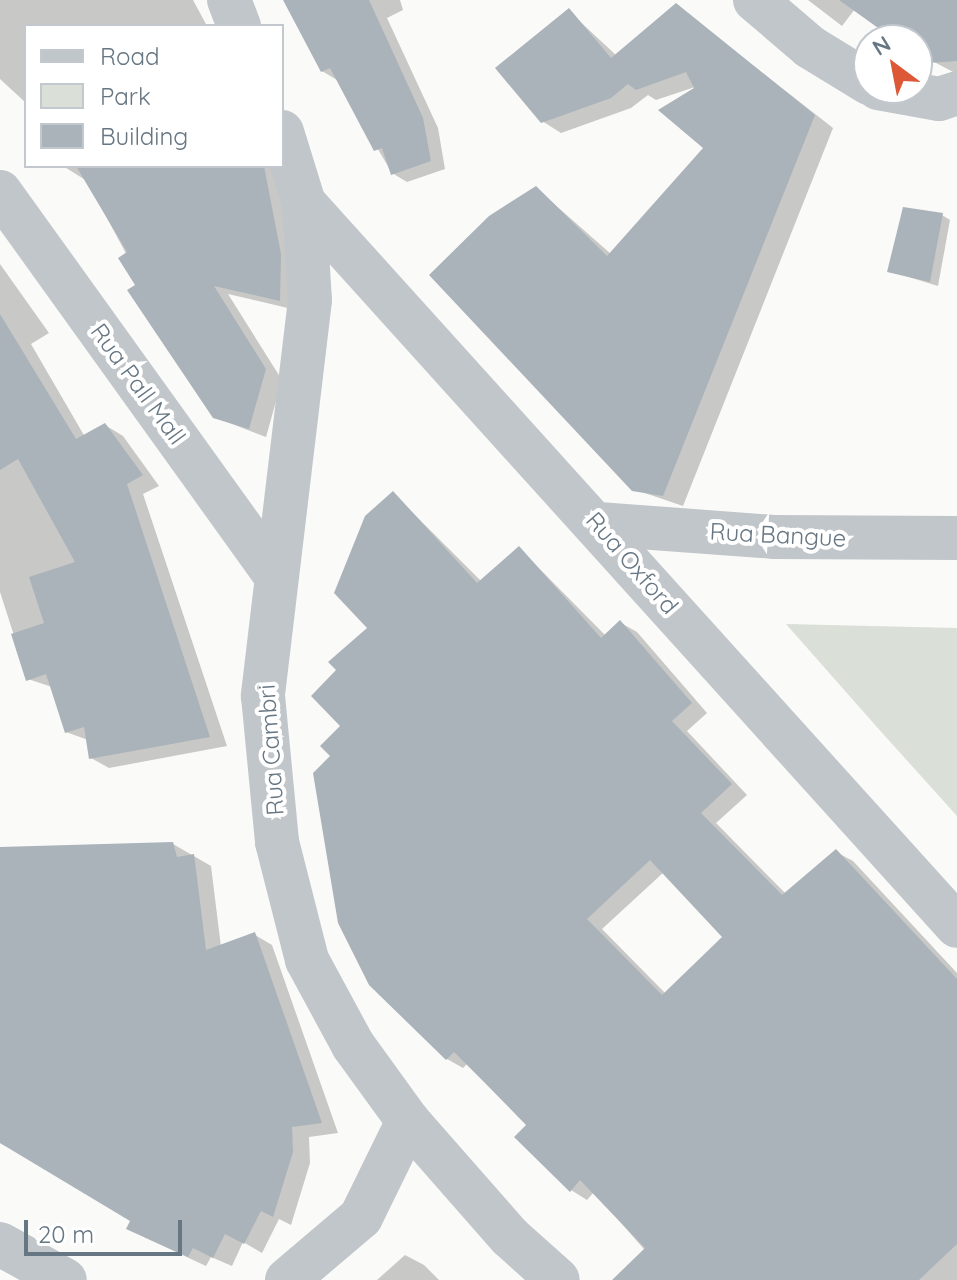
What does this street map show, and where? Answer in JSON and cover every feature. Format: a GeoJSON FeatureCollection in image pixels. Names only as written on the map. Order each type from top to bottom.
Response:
{"type":"FeatureCollection","features":[{"type":"Feature","properties":{"kind":"street"},"geometry":{"type":"LineString","coordinates":[[229,0],[238,24]]}},
{"type":"Feature","properties":{"kind":"street"},"geometry":{"type":"LineString","coordinates":[[755,0],[810,47],[853,73]]}},
{"type":"Feature","properties":{"kind":"street"},"geometry":{"type":"LineString","coordinates":[[933,98],[957,93]]}},
{"type":"Feature","properties":{"kind":"street","name":"Rua Cambri"},"geometry":{"type":"LineString","coordinates":[[284,138],[304,203],[310,300],[263,696],[277,842],[307,960],[353,1045],[408,1121],[558,1280]]}},
{"type":"Feature","properties":{"kind":"street","name":"Rua Pall Mall"},"geometry":{"type":"LineString","coordinates":[[0,192],[277,577]]}},
{"type":"Feature","properties":{"kind":"street","name":"Rua Oxford"},"geometry":{"type":"LineString","coordinates":[[304,203],[598,524],[957,926]]}},
{"type":"Feature","properties":{"kind":"street","name":"Rua Bangue"},"geometry":{"type":"LineString","coordinates":[[598,524],[789,537],[957,538]]}},
{"type":"Feature","properties":{"kind":"street"},"geometry":{"type":"LineString","coordinates":[[287,1280],[361,1217],[408,1121]]}},
{"type":"Feature","properties":{"kind":"street"},"geometry":{"type":"LineString","coordinates":[[0,1244],[65,1280]]}},
{"type":"Feature","properties":{"kind":"green space"},"geometry":{"type":"Polygon","coordinates":[[[786,624],[957,628],[957,816],[876,726],[786,624]]]}},
{"type":"Feature","properties":{"kind":"building"},"geometry":{"type":"Polygon","coordinates":[[[283,0],[369,0],[423,118],[431,161],[391,175],[382,148],[374,151],[330,68],[321,72],[283,0]]]}},
{"type":"Feature","properties":{"kind":"building"},"geometry":{"type":"Polygon","coordinates":[[[839,0],[957,0],[957,61],[933,63],[933,24],[873,24],[839,0]]]}},
{"type":"Feature","properties":{"kind":"building"},"geometry":{"type":"Polygon","coordinates":[[[676,3],[815,115],[663,496],[632,491],[429,275],[489,216],[536,186],[607,256],[703,148],[658,110],[694,88],[686,72],[636,90],[628,84],[611,98],[541,123],[495,68],[569,8],[611,58],[676,3]]]}},
{"type":"Feature","properties":{"kind":"building"},"geometry":{"type":"Polygon","coordinates":[[[77,168],[264,168],[281,254],[280,301],[214,286],[266,369],[249,429],[213,418],[127,290],[135,285],[118,258],[127,252],[77,168]]]}},
{"type":"Feature","properties":{"kind":"building"},"geometry":{"type":"Polygon","coordinates":[[[903,207],[943,213],[930,282],[887,272],[903,207]]]}},
{"type":"Feature","properties":{"kind":"building"},"geometry":{"type":"Polygon","coordinates":[[[0,314],[76,439],[105,423],[143,475],[127,484],[210,737],[89,759],[84,727],[65,733],[46,674],[26,681],[11,634],[44,623],[29,577],[75,562],[18,459],[0,470],[0,314]]]}},
{"type":"Feature","properties":{"kind":"building"},"geometry":{"type":"Polygon","coordinates":[[[393,491],[477,583],[519,546],[601,638],[620,620],[692,703],[672,721],[732,784],[701,813],[782,895],[836,849],[957,979],[957,1244],[919,1280],[612,1280],[645,1248],[580,1180],[570,1192],[514,1137],[526,1125],[454,1052],[446,1060],[369,985],[338,923],[313,773],[330,756],[320,746],[340,726],[311,696],[336,670],[328,662],[367,628],[334,593],[365,516],[393,491]],[[650,860],[587,919],[662,995],[722,937],[650,860]]]}},
{"type":"Feature","properties":{"kind":"building"},"geometry":{"type":"Polygon","coordinates":[[[173,842],[177,857],[194,854],[206,950],[255,932],[322,1123],[292,1127],[293,1152],[273,1217],[261,1211],[244,1244],[225,1234],[213,1258],[193,1248],[188,1257],[126,1229],[130,1221],[0,1143],[0,847],[173,842]]]}}]}
